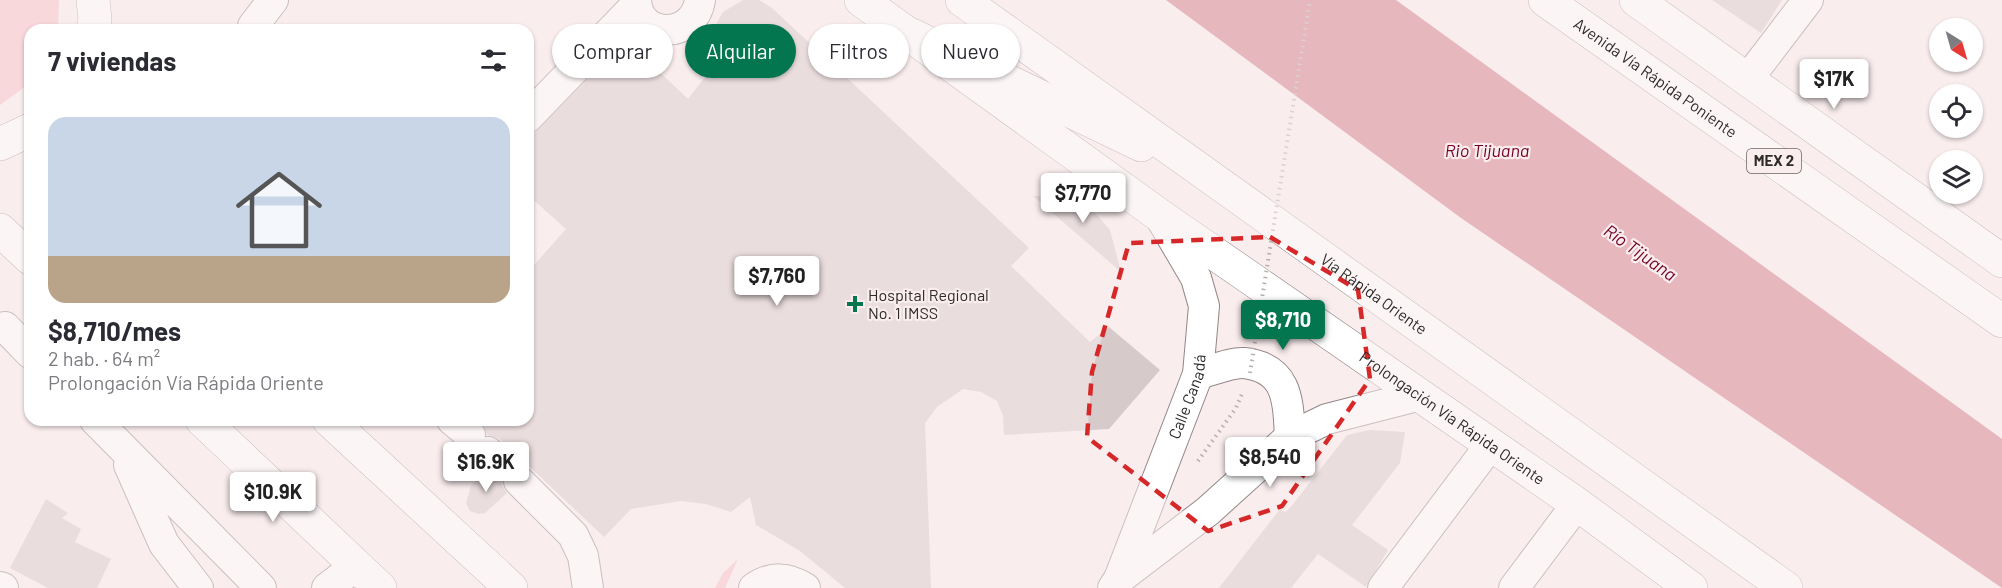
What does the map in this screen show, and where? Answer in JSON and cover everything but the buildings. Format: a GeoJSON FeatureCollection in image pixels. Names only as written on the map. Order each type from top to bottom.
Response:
{"type":"FeatureCollection","features":[{"type":"Feature","properties":{"kind":"main road"},"geometry":{"type":"LineString","coordinates":[[93,0],[93,24]]}},
{"type":"Feature","properties":{"kind":"main road","name":"Prolongación Vía Rápida Oriente"},"geometry":{"type":"LineString","coordinates":[[861,0],[1159,215],[1577,504],[1691,588]]}},
{"type":"Feature","properties":{"kind":"main road","name":"Vía Rápida Oriente"},"geometry":{"type":"LineString","coordinates":[[962,0],[1219,181],[1786,588]]}},
{"type":"Feature","properties":{"kind":"main road","name":"Avenida Vía Rápida Poniente"},"geometry":{"type":"LineString","coordinates":[[1545,0],[2002,321]]}},
{"type":"Feature","properties":{"kind":"main road"},"geometry":{"type":"LineString","coordinates":[[1636,0],[2002,261]]}},
{"type":"Feature","properties":{"kind":"main road"},"geometry":{"type":"LineString","coordinates":[[912,35],[1219,181]]}},
{"type":"Feature","properties":{"kind":"main road"},"geometry":{"type":"LineString","coordinates":[[0,144],[24,133]]}},
{"type":"Feature","properties":{"kind":"main road"},"geometry":{"type":"LineString","coordinates":[[0,230],[24,252]]}},
{"type":"Feature","properties":{"kind":"main road"},"geometry":{"type":"LineString","coordinates":[[208,426],[380,588]]}},
{"type":"Feature","properties":{"kind":"main road"},"geometry":{"type":"LineString","coordinates":[[336,426],[511,588]]}},
{"type":"Feature","properties":{"kind":"street"},"geometry":{"type":"LineString","coordinates":[[255,24],[273,0]]}},
{"type":"Feature","properties":{"kind":"street"},"geometry":{"type":"LineString","coordinates":[[534,111],[636,3],[647,23],[666,30],[686,25],[694,18],[700,0]]}},
{"type":"Feature","properties":{"kind":"street"},"geometry":{"type":"LineString","coordinates":[[1747,80],[1808,0]]}},
{"type":"Feature","properties":{"kind":"street","name":"Calle Canadá"},"geometry":{"type":"LineString","coordinates":[[1116,584],[1198,374],[1204,306],[1196,278],[1159,215]]}},
{"type":"Feature","properties":{"kind":"street"},"geometry":{"type":"LineString","coordinates":[[5,327],[24,347]]}},
{"type":"Feature","properties":{"kind":"street"},"geometry":{"type":"LineString","coordinates":[[1198,374],[1243,363],[1270,372],[1284,386],[1290,437]]}},
{"type":"Feature","properties":{"kind":"street","name":"Calle Canadá"},"geometry":{"type":"LineString","coordinates":[[1116,584],[1208,511],[1290,437],[1327,419],[1421,395]]}},
{"type":"Feature","properties":{"kind":"street"},"geometry":{"type":"LineString","coordinates":[[101,426],[261,588]]}},
{"type":"Feature","properties":{"kind":"street"},"geometry":{"type":"LineString","coordinates":[[1383,588],[1491,444]]}},
{"type":"Feature","properties":{"kind":"street"},"geometry":{"type":"LineString","coordinates":[[120,446],[164,544],[198,588]]}},
{"type":"Feature","properties":{"kind":"street"},"geometry":{"type":"LineString","coordinates":[[519,481],[573,535],[583,556],[588,588]]}},
{"type":"Feature","properties":{"kind":"street"},"geometry":{"type":"LineString","coordinates":[[1514,588],[1577,504]]}},
{"type":"Feature","properties":{"kind":"street"},"geometry":{"type":"LineString","coordinates":[[327,588],[356,566]]}},
{"type":"Feature","properties":{"kind":"street"},"geometry":{"type":"LineString","coordinates":[[754,588],[767,580],[781,579],[794,581],[805,588]]}},
{"type":"Feature","properties":{"kind":"path"},"geometry":{"type":"LineString","coordinates":[[1248,381],[1310,0]]}},
{"type":"Feature","properties":{"kind":"path"},"geometry":{"type":"LineString","coordinates":[[1196,464],[1236,408],[1244,390]]}},
{"type":"Feature","properties":{"kind":"highlighted area"},"geometry":{"type":"Polygon","coordinates":[[[1270,237],[1358,290],[1370,379],[1282,506],[1208,531],[1087,437],[1092,372],[1129,243],[1270,237]]]}},
{"type":"Feature","properties":{"kind":"shaded area"},"geometry":{"type":"Polygon","coordinates":[[[0,0],[59,0],[58,24],[24,24],[24,87],[0,105],[0,0]]]}},
{"type":"Feature","properties":{"kind":"shaded area"},"geometry":{"type":"Polygon","coordinates":[[[738,559],[725,588],[715,588],[723,573],[738,559]]]}},
{"type":"Feature","properties":{"kind":"water","name":"Rio Tijuana"},"geometry":{"type":"Polygon","coordinates":[[[1166,0],[1396,0],[2002,439],[2002,588],[1461,218],[1166,0]]]}},
{"type":"Feature","properties":{"kind":"place","name":"Hospital Regional No. 1 IMSS"},"geometry":{"type":"Point","coordinates":[855,304]}},
{"type":"Feature","properties":{"kind":"water label","name":"Río Tijuana"},"geometry":{"type":"Point","coordinates":[1640,253]}}]}
